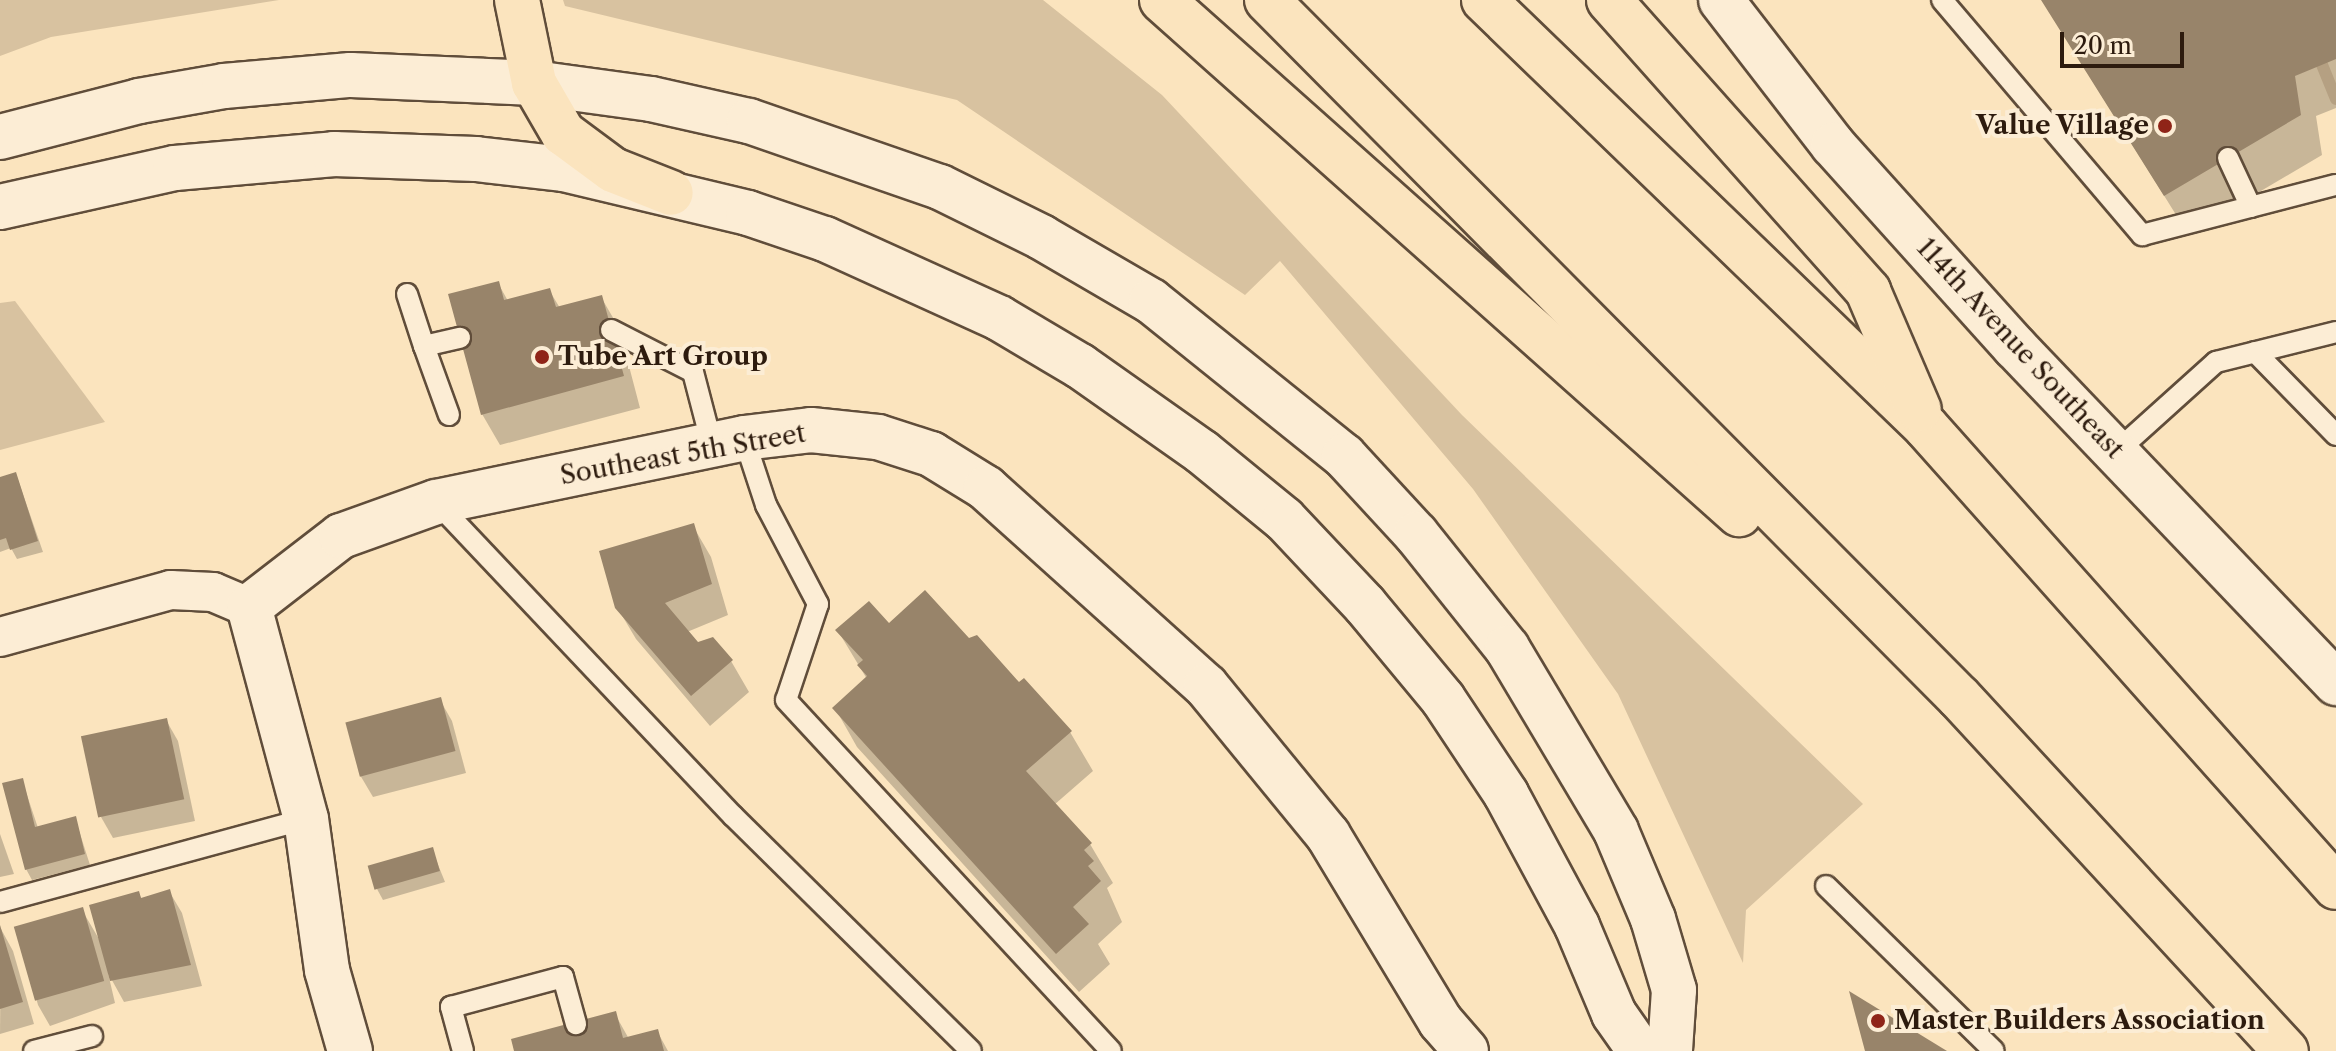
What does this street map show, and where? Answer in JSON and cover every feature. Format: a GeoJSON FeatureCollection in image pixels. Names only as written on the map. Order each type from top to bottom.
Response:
{"type":"FeatureCollection","features":[{"type":"Feature","properties":{"kind":"highway"},"geometry":{"type":"LineString","coordinates":[[1162,0],[1813,580],[1959,697]]}},
{"type":"Feature","properties":{"kind":"highway"},"geometry":{"type":"LineString","coordinates":[[1267,0],[1959,697],[2286,1051]]}},
{"type":"Feature","properties":{"kind":"highway"},"geometry":{"type":"LineString","coordinates":[[1484,0],[1926,427],[2336,887]]}},
{"type":"Feature","properties":{"kind":"highway"},"geometry":{"type":"LineString","coordinates":[[1609,0],[1868,291],[1926,427]]}},
{"type":"Feature","properties":{"kind":"highway"},"geometry":{"type":"LineString","coordinates":[[520,14],[534,83],[547,112],[583,152],[671,193]]}},
{"type":"Feature","properties":{"kind":"main road","name":"114th Avenue Southeast"},"geometry":{"type":"LineString","coordinates":[[1721,0],[1833,145],[2116,452],[2336,683]]}},
{"type":"Feature","properties":{"kind":"main road"},"geometry":{"type":"LineString","coordinates":[[0,137],[139,101],[224,86],[351,75],[534,83],[651,99],[749,121],[940,187],[1041,237],[1151,301],[1263,386],[1344,456],[1416,534],[1507,648],[1571,749],[1616,831],[1653,919],[1674,990],[1670,1051]]}},
{"type":"Feature","properties":{"kind":"main road"},"geometry":{"type":"LineString","coordinates":[[0,207],[175,168],[334,154],[476,159],[564,169],[671,193],[825,239],[999,318],[1129,401],[1284,519],[1365,605],[1443,699],[1506,794],[1577,926],[1614,1014],[1640,1051]]}},
{"type":"Feature","properties":{"kind":"main road","name":"Southeast 5th Street"},"geometry":{"type":"LineString","coordinates":[[249,607],[341,536],[436,502],[728,442],[811,430],[878,437],[931,454],[986,488],[1206,686],[1328,835],[1441,1022],[1466,1051]]}},
{"type":"Feature","properties":{"kind":"main road"},"geometry":{"type":"LineString","coordinates":[[249,607],[306,819],[327,970],[350,1051]]}},
{"type":"Feature","properties":{"kind":"street"},"geometry":{"type":"LineString","coordinates":[[0,637],[171,590],[213,592],[249,607]]}},
{"type":"Feature","properties":{"kind":"lane"},"geometry":{"type":"LineString","coordinates":[[1942,0],[2142,235],[2336,185]]}},
{"type":"Feature","properties":{"kind":"lane"},"geometry":{"type":"LineString","coordinates":[[2228,158],[2251,207]]}},
{"type":"Feature","properties":{"kind":"lane"},"geometry":{"type":"LineString","coordinates":[[407,294],[449,415]]}},
{"type":"Feature","properties":{"kind":"lane"},"geometry":{"type":"LineString","coordinates":[[611,330],[693,372],[818,604],[786,700],[1111,1051]]}},
{"type":"Feature","properties":{"kind":"lane"},"geometry":{"type":"LineString","coordinates":[[2116,452],[2216,362],[2336,332]]}},
{"type":"Feature","properties":{"kind":"lane"},"geometry":{"type":"LineString","coordinates":[[424,346],[460,338]]}},
{"type":"Feature","properties":{"kind":"lane"},"geometry":{"type":"LineString","coordinates":[[2255,352],[2336,435]]}},
{"type":"Feature","properties":{"kind":"lane"},"geometry":{"type":"LineString","coordinates":[[436,502],[733,816],[971,1051]]}},
{"type":"Feature","properties":{"kind":"lane"},"geometry":{"type":"LineString","coordinates":[[0,902],[306,819]]}},
{"type":"Feature","properties":{"kind":"lane"},"geometry":{"type":"LineString","coordinates":[[1826,886],[1994,1051]]}},
{"type":"Feature","properties":{"kind":"lane"},"geometry":{"type":"LineString","coordinates":[[463,1051],[451,1007],[563,977],[576,1024]]}},
{"type":"Feature","properties":{"kind":"lane"},"geometry":{"type":"LineString","coordinates":[[34,1051],[92,1036]]}},
{"type":"Feature","properties":{"kind":"shaded area"},"geometry":{"type":"Polygon","coordinates":[[[0,0],[279,0],[51,37],[0,56],[0,0]]]}},
{"type":"Feature","properties":{"kind":"shaded area"},"geometry":{"type":"Polygon","coordinates":[[[563,0],[1043,0],[1162,95],[1462,415],[1863,804],[1746,910],[1743,963],[1618,694],[1473,489],[1280,261],[1245,295],[957,100],[565,6],[563,0]]]}},
{"type":"Feature","properties":{"kind":"shaded area"},"geometry":{"type":"Polygon","coordinates":[[[15,301],[105,422],[0,450],[0,303],[15,301]]]}},
{"type":"Feature","properties":{"kind":"building"},"geometry":{"type":"Polygon","coordinates":[[[2041,0],[2336,0],[2336,59],[2295,76],[2301,115],[2164,196],[2041,0]]]}},
{"type":"Feature","properties":{"kind":"building","name":"Tube Art Group"},"geometry":{"type":"Polygon","coordinates":[[[499,281],[504,300],[550,288],[556,307],[602,295],[624,376],[481,415],[448,294],[499,281]]]}},
{"type":"Feature","properties":{"kind":"building"},"geometry":{"type":"Polygon","coordinates":[[[16,472],[38,541],[10,550],[6,538],[0,540],[0,477],[16,472]]]}},
{"type":"Feature","properties":{"kind":"building"},"geometry":{"type":"Polygon","coordinates":[[[694,523],[712,584],[665,603],[698,642],[713,637],[733,660],[691,696],[615,608],[599,551],[694,523]]]}},
{"type":"Feature","properties":{"kind":"building"},"geometry":{"type":"Polygon","coordinates":[[[925,590],[969,638],[977,635],[1019,682],[1024,678],[1072,731],[1026,771],[1092,843],[1084,850],[1094,861],[1088,866],[1101,881],[1073,907],[1089,924],[1056,954],[832,708],[867,676],[857,665],[863,660],[835,630],[869,601],[889,623],[925,590]]]}},
{"type":"Feature","properties":{"kind":"building"},"geometry":{"type":"Polygon","coordinates":[[[441,697],[455,751],[360,777],[345,723],[441,697]]]}},
{"type":"Feature","properties":{"kind":"building"},"geometry":{"type":"Polygon","coordinates":[[[167,718],[184,799],[98,817],[81,736],[167,718]]]}},
{"type":"Feature","properties":{"kind":"building"},"geometry":{"type":"Polygon","coordinates":[[[23,778],[35,827],[76,816],[85,854],[25,870],[2,783],[23,778]]]}},
{"type":"Feature","properties":{"kind":"building"},"geometry":{"type":"Polygon","coordinates":[[[433,847],[440,871],[375,890],[368,866],[433,847]]]}},
{"type":"Feature","properties":{"kind":"building"},"geometry":{"type":"Polygon","coordinates":[[[170,889],[191,965],[110,981],[89,905],[139,891],[141,898],[170,889]]]}},
{"type":"Feature","properties":{"kind":"building"},"geometry":{"type":"Polygon","coordinates":[[[83,907],[104,981],[35,1001],[14,927],[83,907]]]}},
{"type":"Feature","properties":{"kind":"building"},"geometry":{"type":"Polygon","coordinates":[[[0,925],[23,1002],[0,1009],[0,925]]]}},
{"type":"Feature","properties":{"kind":"building","name":"Master Builders Association"},"geometry":{"type":"Polygon","coordinates":[[[1849,991],[1947,1051],[1865,1051],[1849,991]]]}},
{"type":"Feature","properties":{"kind":"building"},"geometry":{"type":"Polygon","coordinates":[[[616,1011],[623,1038],[658,1029],[664,1051],[514,1051],[511,1039],[616,1011]]]}},
{"type":"Feature","properties":{"kind":"waterway"},"geometry":{"type":"LineString","coordinates":[[2316,50],[2336,99]]}},
{"type":"Feature","properties":{"kind":"place","name":"Value Village"},"geometry":{"type":"Point","coordinates":[2165,126]}},
{"type":"Feature","properties":{"kind":"place","name":"Tube Art Group"},"geometry":{"type":"Point","coordinates":[542,357]}},
{"type":"Feature","properties":{"kind":"place","name":"Master Builders Association"},"geometry":{"type":"Point","coordinates":[1878,1021]}}]}
